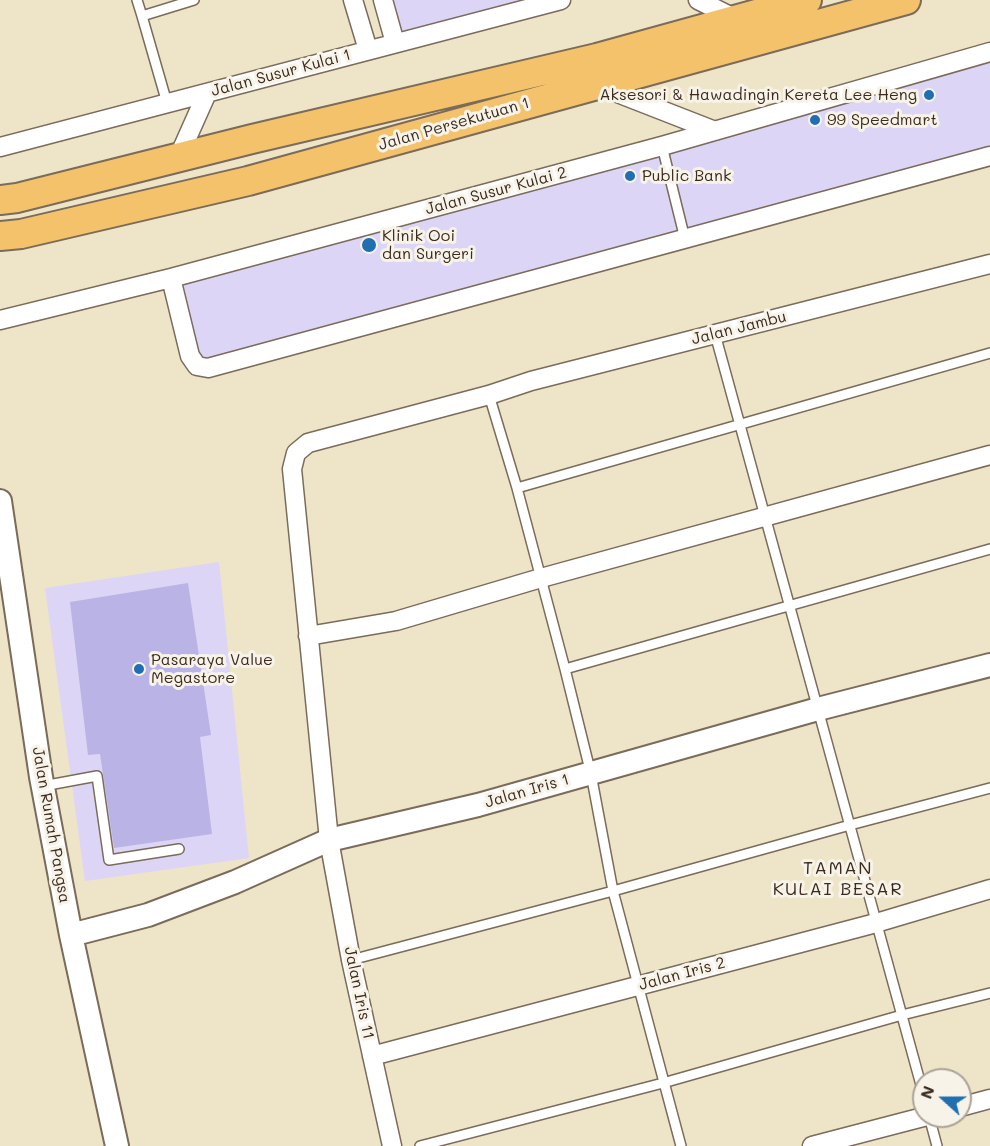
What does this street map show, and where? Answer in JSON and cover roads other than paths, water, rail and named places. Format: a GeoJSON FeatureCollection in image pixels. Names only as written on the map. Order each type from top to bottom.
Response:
{"type":"FeatureCollection","features":[{"type":"Feature","properties":{"kind":"highway","name":"Jalan Persekutuan 1"},"geometry":{"type":"LineString","coordinates":[[0,200],[18,198],[597,58],[807,0]]}},
{"type":"Feature","properties":{"kind":"highway","name":"Jalan Persekutuan 1"},"geometry":{"type":"LineString","coordinates":[[7,239],[248,181],[906,0]]}},
{"type":"Feature","properties":{"kind":"street"},"geometry":{"type":"LineString","coordinates":[[353,0],[368,50]]}},
{"type":"Feature","properties":{"kind":"street"},"geometry":{"type":"LineString","coordinates":[[382,0],[396,43]]}},
{"type":"Feature","properties":{"kind":"street","name":"Jalan Susur Kulai 1"},"geometry":{"type":"LineString","coordinates":[[0,147],[561,0]]}},
{"type":"Feature","properties":{"kind":"street"},"geometry":{"type":"LineString","coordinates":[[698,0],[736,20]]}},
{"type":"Feature","properties":{"kind":"street","name":"Jalan Susur Kulai 2"},"geometry":{"type":"LineString","coordinates":[[0,320],[171,278],[662,146],[990,52]]}},
{"type":"Feature","properties":{"kind":"street"},"geometry":{"type":"LineString","coordinates":[[595,84],[715,131]]}},
{"type":"Feature","properties":{"kind":"street"},"geometry":{"type":"LineString","coordinates":[[178,158],[207,93]]}},
{"type":"Feature","properties":{"kind":"street"},"geometry":{"type":"LineString","coordinates":[[171,278],[190,356],[197,366],[208,368],[990,156]]}},
{"type":"Feature","properties":{"kind":"street","name":"Jalan Jambu"},"geometry":{"type":"LineString","coordinates":[[308,636],[292,469],[296,453],[308,443],[489,395],[531,381],[990,264]]}},
{"type":"Feature","properties":{"kind":"street"},"geometry":{"type":"LineString","coordinates":[[308,636],[396,621],[764,515],[990,455]]}},
{"type":"Feature","properties":{"kind":"street","name":"Jalan Rumah Pangsa"},"geometry":{"type":"LineString","coordinates":[[0,501],[43,786],[71,934],[117,1146]]}},
{"type":"Feature","properties":{"kind":"street","name":"Jalan Iris 11"},"geometry":{"type":"LineString","coordinates":[[308,636],[329,840],[351,960],[392,1146]]}},
{"type":"Feature","properties":{"kind":"street","name":"Jalan Iris 1"},"geometry":{"type":"LineString","coordinates":[[71,934],[148,915],[235,882],[329,840],[478,805],[818,709],[990,664]]}},
{"type":"Feature","properties":{"kind":"street","name":"Jalan Iris 2"},"geometry":{"type":"LineString","coordinates":[[372,1056],[876,923],[990,890]]}},
{"type":"Feature","properties":{"kind":"street"},"geometry":{"type":"LineString","coordinates":[[972,1104],[990,1099]]}},
{"type":"Feature","properties":{"kind":"street"},"geometry":{"type":"LineString","coordinates":[[812,1146],[912,1120]]}},
{"type":"Feature","properties":{"kind":"lane"},"geometry":{"type":"LineString","coordinates":[[137,0],[167,103]]}},
{"type":"Feature","properties":{"kind":"lane"},"geometry":{"type":"LineString","coordinates":[[142,16],[194,0]]}},
{"type":"Feature","properties":{"kind":"lane"},"geometry":{"type":"LineString","coordinates":[[662,146],[685,239]]}},
{"type":"Feature","properties":{"kind":"lane"},"geometry":{"type":"LineString","coordinates":[[715,334],[916,1068]]}},
{"type":"Feature","properties":{"kind":"lane"},"geometry":{"type":"LineString","coordinates":[[517,489],[990,353]]}},
{"type":"Feature","properties":{"kind":"lane"},"geometry":{"type":"LineString","coordinates":[[489,395],[517,489],[565,669],[591,774],[613,891],[681,1146]]}},
{"type":"Feature","properties":{"kind":"lane"},"geometry":{"type":"LineString","coordinates":[[565,669],[990,549]]}},
{"type":"Feature","properties":{"kind":"lane"},"geometry":{"type":"LineString","coordinates":[[43,786],[97,776],[109,860],[179,849]]}},
{"type":"Feature","properties":{"kind":"lane"},"geometry":{"type":"LineString","coordinates":[[351,960],[990,788]]}},
{"type":"Feature","properties":{"kind":"lane"},"geometry":{"type":"LineString","coordinates":[[420,1146],[663,1083],[902,1015],[990,993]]}},
{"type":"Feature","properties":{"kind":"lane"},"geometry":{"type":"LineString","coordinates":[[932,1128],[937,1146]]}},
{"type":"Feature","properties":{"kind":"place","name":"Aksesori & Hawadingin Kereta Lee Heng"},"geometry":{"type":"Point","coordinates":[929,95]}},
{"type":"Feature","properties":{"kind":"place","name":"99 Speedmart"},"geometry":{"type":"Point","coordinates":[815,120]}},
{"type":"Feature","properties":{"kind":"place","name":"Public Bank"},"geometry":{"type":"Point","coordinates":[630,176]}},
{"type":"Feature","properties":{"kind":"place","name":"Klinik Ooi dan Surgeri"},"geometry":{"type":"Point","coordinates":[369,245]}},
{"type":"Feature","properties":{"kind":"place","name":"Pasaraya Value Megastore"},"geometry":{"type":"Point","coordinates":[139,669]}},
{"type":"Feature","properties":{"kind":"district","name":"TAMAN KULAI BESAR"},"geometry":{"type":"Point","coordinates":[838,878]}}]}
